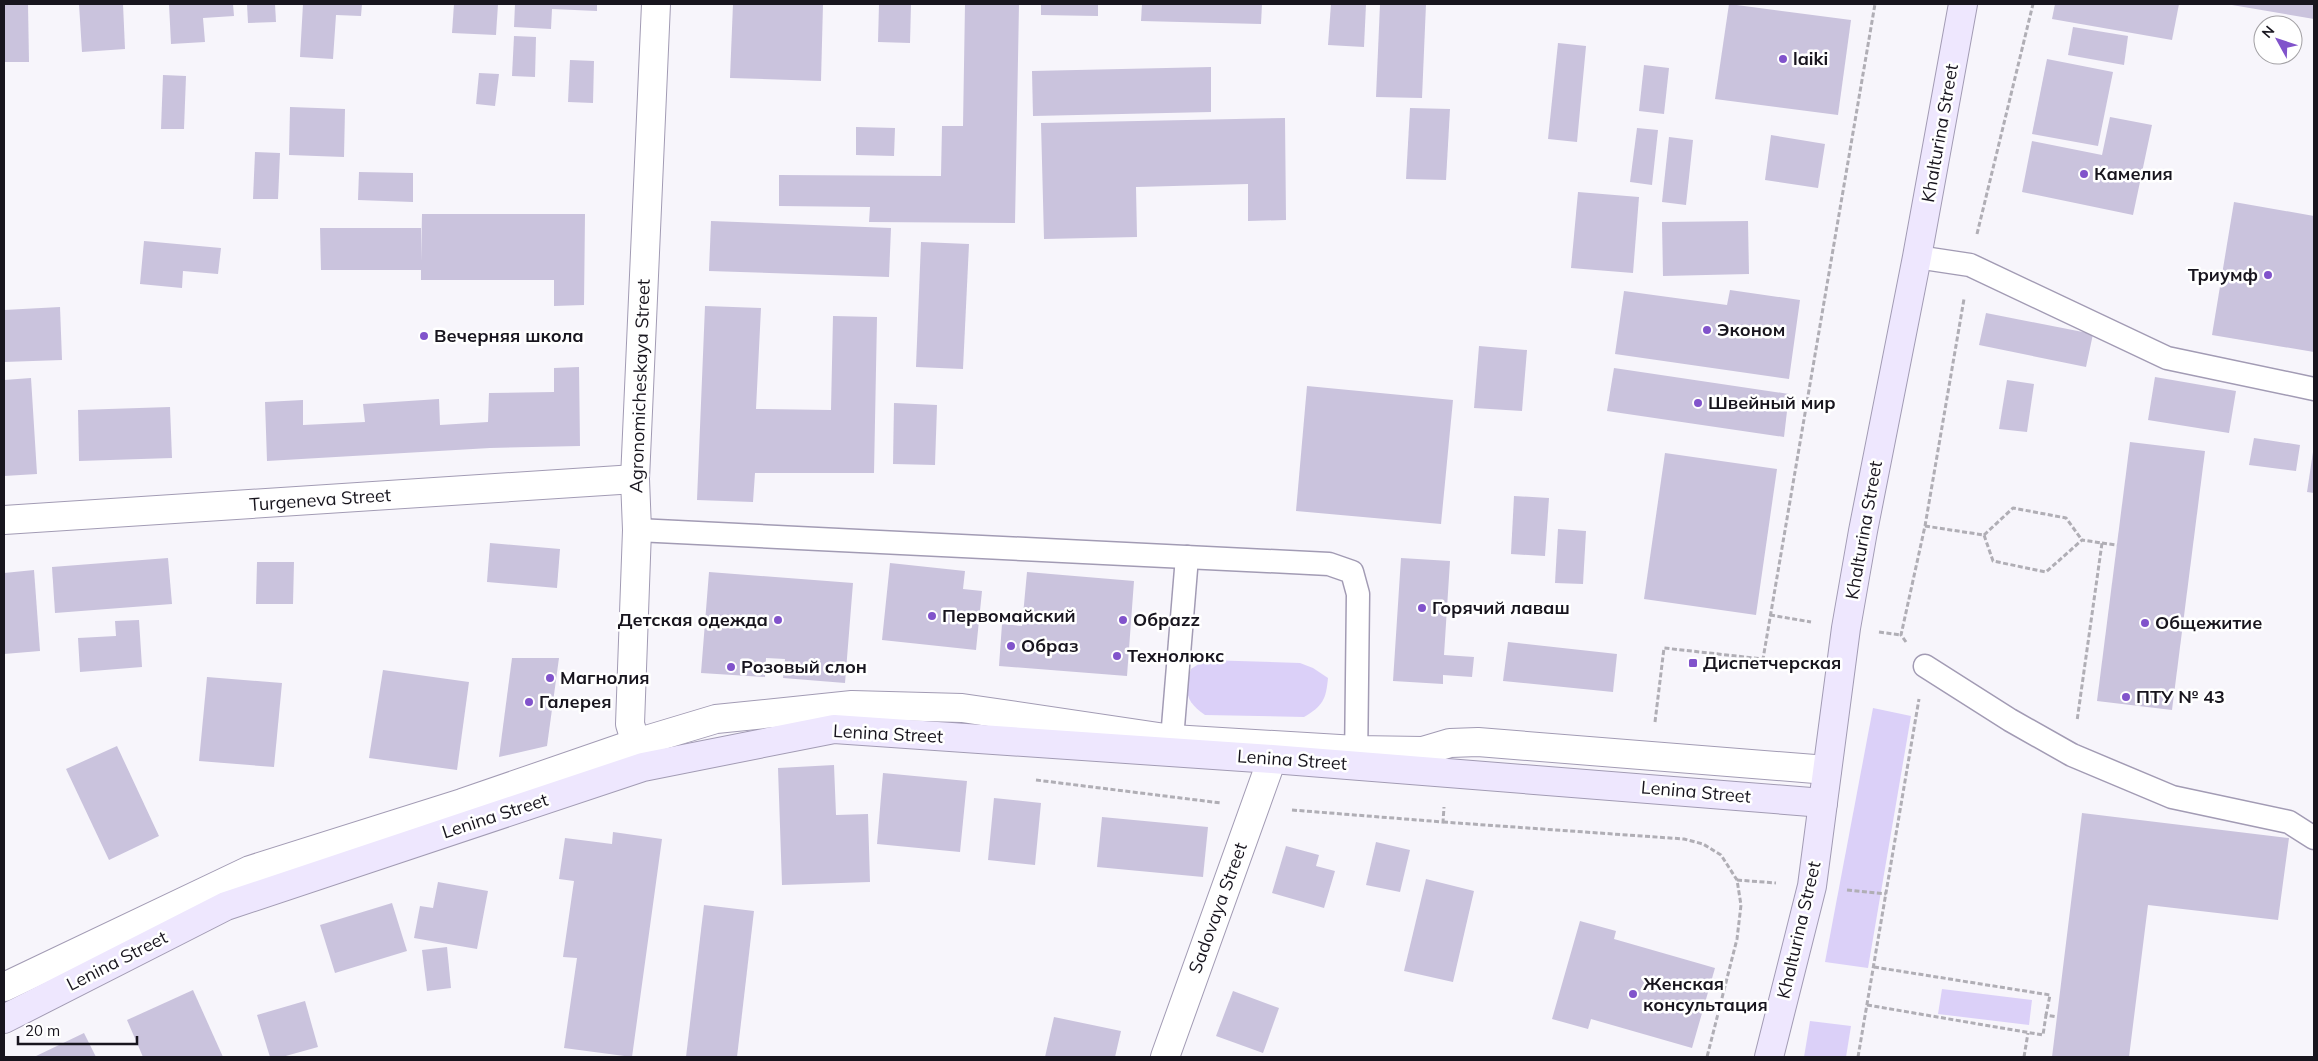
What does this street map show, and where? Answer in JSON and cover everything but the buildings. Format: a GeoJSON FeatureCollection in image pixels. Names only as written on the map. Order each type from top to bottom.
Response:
{"type":"FeatureCollection","features":[{"type":"Feature","properties":{"kind":"street","name":"Agronomicheskaya Street"},"geometry":{"type":"LineString","coordinates":[[639,755],[630,724],[636,530],[635,479],[656,4]]}},
{"type":"Feature","properties":{"kind":"street","name":"Khalturina Street"},"geometry":{"type":"LineString","coordinates":[[1769,1057],[1812,886],[1846,628],[1963,4]]}},
{"type":"Feature","properties":{"kind":"street","name":"Turgeneva Street"},"geometry":{"type":"LineString","coordinates":[[4,520],[635,479]]}},
{"type":"Feature","properties":{"kind":"street","name":"Lenina Street"},"geometry":{"type":"LineString","coordinates":[[4,1019],[226,906],[639,755],[834,729],[1171,745],[1272,759],[1356,758],[1823,802]]}},
{"type":"Feature","properties":{"kind":"street"},"geometry":{"type":"LineString","coordinates":[[1171,745],[1356,758],[1423,751],[1450,742],[1478,742],[1827,770]]}},
{"type":"Feature","properties":{"kind":"street"},"geometry":{"type":"LineString","coordinates":[[4,987],[250,870],[462,803],[639,755]]}},
{"type":"Feature","properties":{"kind":"street","name":"Sadovaya Street"},"geometry":{"type":"LineString","coordinates":[[1165,1057],[1272,759]]}},
{"type":"Feature","properties":{"kind":"lane"},"geometry":{"type":"LineString","coordinates":[[1917,257],[1970,265],[2167,358],[2314,389]]}},
{"type":"Feature","properties":{"kind":"lane"},"geometry":{"type":"LineString","coordinates":[[636,530],[1329,564],[1352,572],[1358,594],[1356,758]]}},
{"type":"Feature","properties":{"kind":"lane"},"geometry":{"type":"LineString","coordinates":[[1171,745],[1187,557]]}},
{"type":"Feature","properties":{"kind":"lane"},"geometry":{"type":"LineString","coordinates":[[1925,666],[2010,720],[2072,755],[2172,797],[2289,822],[2314,838]]}},
{"type":"Feature","properties":{"kind":"path"},"geometry":{"type":"LineString","coordinates":[[1858,1057],[1925,666],[1901,635],[1925,526],[1970,265],[2034,4]]}},
{"type":"Feature","properties":{"kind":"path"},"geometry":{"type":"LineString","coordinates":[[1984,535],[2013,508],[2066,518],[2082,540],[2117,545]]}},
{"type":"Feature","properties":{"kind":"path"},"geometry":{"type":"LineString","coordinates":[[1925,526],[1984,535]]}},
{"type":"Feature","properties":{"kind":"path"},"geometry":{"type":"LineString","coordinates":[[1984,535],[1993,561],[2046,572],[2082,540]]}},
{"type":"Feature","properties":{"kind":"path"},"geometry":{"type":"LineString","coordinates":[[2072,755],[2102,543]]}},
{"type":"Feature","properties":{"kind":"path"},"geometry":{"type":"LineString","coordinates":[[1443,822],[1684,839],[1703,844],[1721,855],[1737,880],[1741,905],[1737,939],[1707,1057]]}},
{"type":"Feature","properties":{"kind":"path"},"geometry":{"type":"LineString","coordinates":[[1867,1005],[2043,1035],[2050,996],[1874,968]]}},
{"type":"Feature","properties":{"kind":"path"},"geometry":{"type":"LineString","coordinates":[[2046,1015],[2057,1017]]}},
{"type":"Feature","properties":{"kind":"path"},"geometry":{"type":"LineString","coordinates":[[2024,1057],[2028,1033]]}},
{"type":"Feature","properties":{"kind":"shaded area"},"geometry":{"type":"Polygon","coordinates":[[[1205,660],[1300,663],[1313,668],[1328,678],[1325,697],[1315,709],[1304,717],[1205,715],[1190,700],[1187,684],[1191,669],[1205,660]]]}},
{"type":"Feature","properties":{"kind":"shaded area"},"geometry":{"type":"Polygon","coordinates":[[[1873,708],[1911,716],[1868,968],[1825,962],[1873,708]]]}},
{"type":"Feature","properties":{"kind":"shaded area"},"geometry":{"type":"Polygon","coordinates":[[[1942,989],[2032,1000],[2029,1025],[1938,1014],[1942,989]]]}},
{"type":"Feature","properties":{"kind":"shaded area"},"geometry":{"type":"Polygon","coordinates":[[[1810,1021],[1851,1026],[1846,1057],[1804,1057],[1810,1021]]]}},
{"type":"Feature","properties":{"kind":"place","name":"laiki"},"geometry":{"type":"Point","coordinates":[1783,59]}},
{"type":"Feature","properties":{"kind":"place","name":"Камелия"},"geometry":{"type":"Point","coordinates":[2084,174]}},
{"type":"Feature","properties":{"kind":"place","name":"Триумф"},"geometry":{"type":"Point","coordinates":[2268,275]}},
{"type":"Feature","properties":{"kind":"place","name":"Эконом"},"geometry":{"type":"Point","coordinates":[1707,330]}},
{"type":"Feature","properties":{"kind":"place","name":"Вечерняя школа"},"geometry":{"type":"Point","coordinates":[424,336]}},
{"type":"Feature","properties":{"kind":"place","name":"Швейный мир"},"geometry":{"type":"Point","coordinates":[1698,403]}},
{"type":"Feature","properties":{"kind":"place","name":"Горячий лаваш"},"geometry":{"type":"Point","coordinates":[1422,608]}},
{"type":"Feature","properties":{"kind":"place","name":"Первомайский"},"geometry":{"type":"Point","coordinates":[932,616]}},
{"type":"Feature","properties":{"kind":"place","name":"Детская одежда"},"geometry":{"type":"Point","coordinates":[778,620]}},
{"type":"Feature","properties":{"kind":"place","name":"Обраzz"},"geometry":{"type":"Point","coordinates":[1123,620]}},
{"type":"Feature","properties":{"kind":"place","name":"Общежитие"},"geometry":{"type":"Point","coordinates":[2145,623]}},
{"type":"Feature","properties":{"kind":"place","name":"Образ"},"geometry":{"type":"Point","coordinates":[1011,646]}},
{"type":"Feature","properties":{"kind":"place","name":"Технолюкс"},"geometry":{"type":"Point","coordinates":[1117,656]}},
{"type":"Feature","properties":{"kind":"place","name":"Диспетчерская"},"geometry":{"type":"Point","coordinates":[1693,663]}},
{"type":"Feature","properties":{"kind":"place","name":"Розовый слон"},"geometry":{"type":"Point","coordinates":[731,667]}},
{"type":"Feature","properties":{"kind":"place","name":"Магнолия"},"geometry":{"type":"Point","coordinates":[550,678]}},
{"type":"Feature","properties":{"kind":"place","name":"ПТУ № 43"},"geometry":{"type":"Point","coordinates":[2126,697]}},
{"type":"Feature","properties":{"kind":"place","name":"Галерея"},"geometry":{"type":"Point","coordinates":[529,702]}},
{"type":"Feature","properties":{"kind":"place","name":"Женская консультация"},"geometry":{"type":"Point","coordinates":[1633,994]}}]}
